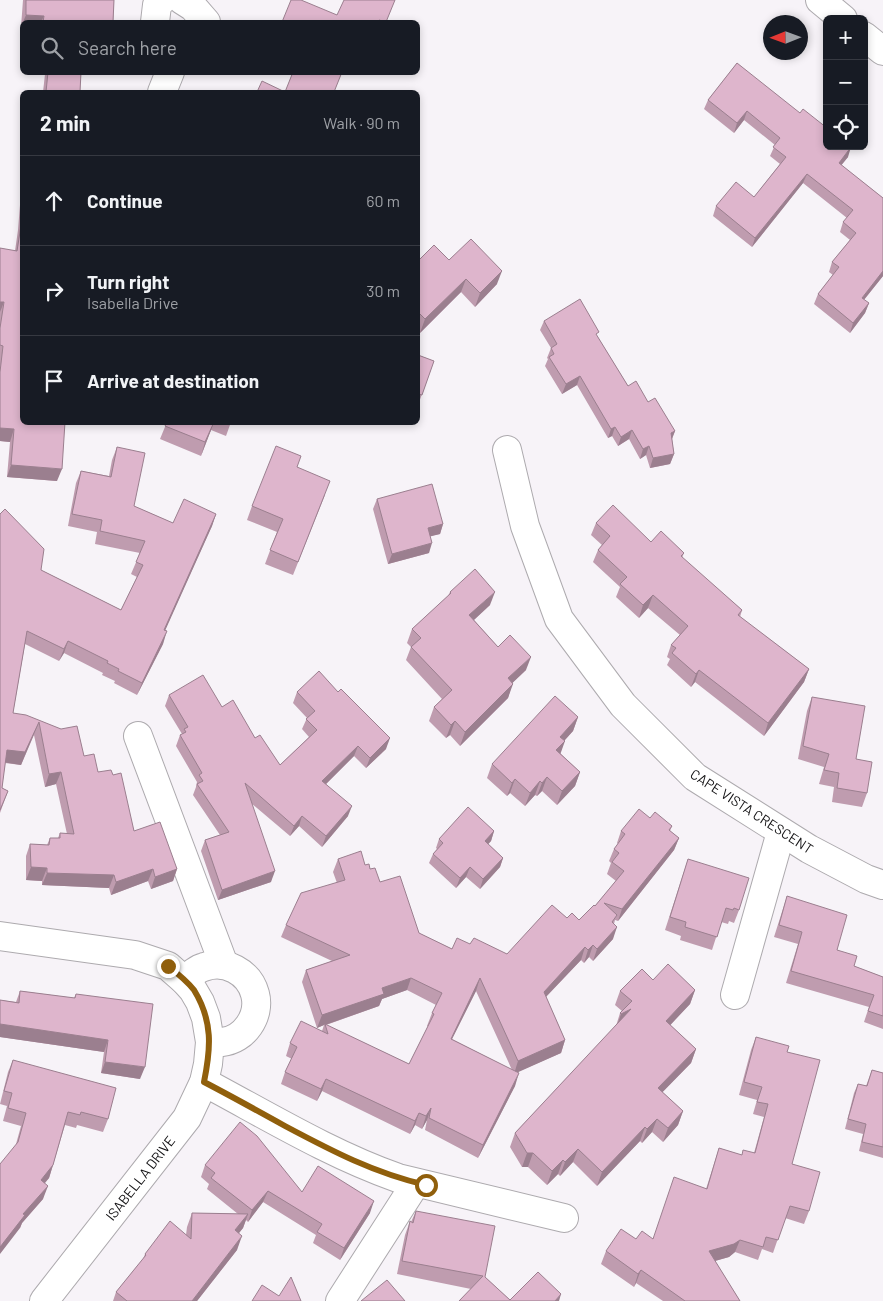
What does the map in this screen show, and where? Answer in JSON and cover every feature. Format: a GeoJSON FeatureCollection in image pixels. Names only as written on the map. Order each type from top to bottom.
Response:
{"type":"FeatureCollection","features":[{"type":"Feature","properties":{"kind":"street"},"geometry":{"type":"LineString","coordinates":[[155,20],[157,5],[162,0]]}},
{"type":"Feature","properties":{"kind":"street"},"geometry":{"type":"LineString","coordinates":[[182,0],[193,7],[204,20]]}},
{"type":"Feature","properties":{"kind":"street"},"geometry":{"type":"LineString","coordinates":[[820,0],[838,15]]}},
{"type":"Feature","properties":{"kind":"street"},"geometry":{"type":"LineString","coordinates":[[868,39],[883,51]]}},
{"type":"Feature","properties":{"kind":"street"},"geometry":{"type":"LineString","coordinates":[[163,90],[169,75]]}},
{"type":"Feature","properties":{"kind":"street","name":"CAPE VISTA CRESCENT"},"geometry":{"type":"LineString","coordinates":[[507,450],[525,526],[559,618],[622,705],[695,777],[809,849],[866,879],[883,885]]}},
{"type":"Feature","properties":{"kind":"street"},"geometry":{"type":"LineString","coordinates":[[138,736],[224,965]]}},
{"type":"Feature","properties":{"kind":"street"},"geometry":{"type":"LineString","coordinates":[[734,995],[781,832]]}},
{"type":"Feature","properties":{"kind":"street","name":"ISABELLA DRIVE"},"geometry":{"type":"LineString","coordinates":[[0,936],[135,955],[168,966],[186,981],[200,1002],[206,1018],[210,1042],[204,1082],[186,1118],[44,1301]]}},
{"type":"Feature","properties":{"kind":"street"},"geometry":{"type":"LineString","coordinates":[[186,981],[202,967],[224,965],[235,968],[244,975],[251,984],[255,994],[254,1016],[242,1034],[232,1040],[210,1042]]}},
{"type":"Feature","properties":{"kind":"street"},"geometry":{"type":"LineString","coordinates":[[204,1082],[327,1148],[398,1178],[564,1218]]}},
{"type":"Feature","properties":{"kind":"street"},"geometry":{"type":"LineString","coordinates":[[340,1301],[416,1183]]}},
{"type":"Feature","properties":{"kind":"building"},"geometry":{"type":"Polygon","coordinates":[[[26,0],[114,0],[113,20],[43,20],[44,16],[26,15],[26,0]]]}},
{"type":"Feature","properties":{"kind":"building"},"geometry":{"type":"Polygon","coordinates":[[[291,0],[301,0],[337,15],[344,0],[395,0],[387,20],[283,20],[291,0]]]}},
{"type":"Feature","properties":{"kind":"building"},"geometry":{"type":"Polygon","coordinates":[[[737,63],[800,113],[803,109],[823,125],[823,150],[849,150],[839,163],[883,198],[883,271],[862,298],[869,303],[853,323],[818,294],[839,267],[832,262],[856,233],[843,222],[853,210],[807,174],[755,238],[716,206],[736,182],[754,197],[786,157],[773,147],[780,138],[747,111],[737,123],[708,100],[737,63]]]}},
{"type":"Feature","properties":{"kind":"building"},"geometry":{"type":"Polygon","coordinates":[[[48,75],[81,75],[80,90],[46,90],[48,75]]]}},
{"type":"Feature","properties":{"kind":"building"},"geometry":{"type":"Polygon","coordinates":[[[292,75],[341,75],[335,90],[286,90],[292,75]]]}},
{"type":"Feature","properties":{"kind":"building"},"geometry":{"type":"Polygon","coordinates":[[[262,81],[281,90],[258,90],[262,81]]]}},
{"type":"Feature","properties":{"kind":"building"},"geometry":{"type":"Polygon","coordinates":[[[20,232],[20,425],[65,425],[62,469],[11,465],[14,429],[0,428],[0,372],[3,346],[0,345],[0,328],[4,302],[0,302],[0,248],[17,251],[20,232]]]}},
{"type":"Feature","properties":{"kind":"building"},"geometry":{"type":"Polygon","coordinates":[[[471,239],[502,271],[480,293],[466,279],[425,319],[420,314],[420,259],[434,245],[449,260],[471,239]]]}},
{"type":"Feature","properties":{"kind":"building"},"geometry":{"type":"Polygon","coordinates":[[[580,299],[599,332],[596,334],[628,386],[636,381],[648,402],[655,398],[675,431],[671,433],[674,454],[653,458],[649,446],[643,449],[632,430],[621,437],[615,427],[611,429],[580,376],[566,384],[549,357],[554,354],[551,348],[557,344],[544,321],[580,299]]]}},
{"type":"Feature","properties":{"kind":"building"},"geometry":{"type":"Polygon","coordinates":[[[420,356],[434,361],[422,395],[420,394],[420,356]]]}},
{"type":"Feature","properties":{"kind":"building"},"geometry":{"type":"Polygon","coordinates":[[[166,425],[213,425],[205,442],[166,425]]]}},
{"type":"Feature","properties":{"kind":"building"},"geometry":{"type":"Polygon","coordinates":[[[276,446],[301,456],[297,467],[330,481],[298,562],[270,550],[283,519],[252,506],[276,446]]]}},
{"type":"Feature","properties":{"kind":"building"},"geometry":{"type":"Polygon","coordinates":[[[117,447],[145,453],[134,506],[173,523],[184,499],[216,514],[164,630],[167,631],[142,683],[118,671],[119,669],[107,663],[108,661],[68,641],[64,649],[27,631],[13,713],[26,715],[61,729],[77,726],[84,756],[94,754],[98,772],[111,770],[113,775],[121,773],[134,831],[160,822],[177,869],[155,877],[153,869],[116,882],[114,875],[47,873],[47,868],[31,867],[30,844],[49,845],[50,838],[60,838],[60,833],[74,834],[61,772],[49,774],[39,722],[25,752],[7,750],[2,788],[8,791],[0,810],[0,514],[5,509],[44,549],[41,570],[121,610],[143,565],[136,562],[145,541],[100,531],[102,520],[72,514],[81,471],[111,477],[117,447]]]}},
{"type":"Feature","properties":{"kind":"building"},"geometry":{"type":"Polygon","coordinates":[[[432,484],[443,524],[428,528],[432,543],[392,554],[377,499],[432,484]]]}},
{"type":"Feature","properties":{"kind":"building"},"geometry":{"type":"Polygon","coordinates":[[[613,505],[651,542],[661,531],[684,553],[681,556],[742,610],[738,615],[809,669],[768,723],[699,670],[696,674],[672,653],[676,648],[671,645],[688,626],[653,595],[643,605],[620,584],[627,577],[598,550],[610,536],[596,523],[613,505]]]}},
{"type":"Feature","properties":{"kind":"building"},"geometry":{"type":"Polygon","coordinates":[[[475,569],[495,592],[469,615],[498,647],[510,635],[531,657],[508,678],[513,684],[465,732],[455,721],[451,725],[434,707],[452,690],[411,647],[421,638],[412,629],[475,569]]]}},
{"type":"Feature","properties":{"kind":"building"},"geometry":{"type":"Polygon","coordinates":[[[319,671],[338,692],[341,689],[390,738],[370,758],[358,746],[322,781],[352,806],[326,836],[302,816],[294,826],[245,783],[275,871],[222,890],[205,840],[229,832],[197,784],[203,781],[199,775],[202,773],[180,735],[186,732],[184,729],[188,727],[169,695],[203,675],[222,707],[233,700],[255,738],[260,735],[280,765],[317,730],[306,719],[315,711],[297,692],[319,671]]]}},
{"type":"Feature","properties":{"kind":"building"},"geometry":{"type":"Polygon","coordinates":[[[555,696],[578,717],[560,737],[565,741],[556,750],[580,772],[562,791],[547,777],[542,783],[540,781],[530,793],[515,779],[512,783],[492,764],[555,696]]]}},
{"type":"Feature","properties":{"kind":"building"},"geometry":{"type":"Polygon","coordinates":[[[812,697],[865,706],[856,759],[872,762],[867,793],[837,788],[839,773],[824,770],[829,754],[803,746],[812,697]]]}},
{"type":"Feature","properties":{"kind":"building"},"geometry":{"type":"Polygon","coordinates":[[[468,807],[494,831],[485,841],[503,858],[483,879],[470,867],[460,878],[433,854],[443,843],[439,839],[468,807]]]}},
{"type":"Feature","properties":{"kind":"building"},"geometry":{"type":"Polygon","coordinates":[[[639,809],[650,818],[655,812],[672,826],[669,830],[679,838],[622,909],[604,903],[617,915],[612,922],[617,927],[597,949],[593,945],[588,950],[585,947],[544,992],[565,1040],[518,1061],[480,978],[451,1039],[519,1073],[483,1145],[429,1118],[431,1108],[426,1116],[419,1113],[415,1121],[326,1079],[321,1089],[285,1072],[297,1047],[290,1043],[301,1021],[328,1034],[325,1024],[409,1064],[434,1014],[432,1013],[442,993],[411,978],[382,988],[384,994],[322,1015],[306,970],[350,955],[286,925],[301,893],[345,880],[338,859],[361,851],[365,865],[369,864],[370,869],[375,868],[380,882],[400,876],[419,933],[452,949],[457,938],[470,944],[474,938],[507,954],[552,905],[567,918],[572,913],[579,920],[595,906],[624,871],[612,862],[619,853],[614,849],[625,834],[621,831],[639,809]]]}},
{"type":"Feature","properties":{"kind":"building"},"geometry":{"type":"Polygon","coordinates":[[[688,859],[749,878],[739,910],[726,908],[717,937],[685,927],[686,922],[670,917],[688,859]]]}},
{"type":"Feature","properties":{"kind":"building"},"geometry":{"type":"Polygon","coordinates":[[[787,896],[847,915],[837,950],[857,956],[854,966],[883,977],[883,1016],[868,1011],[874,995],[791,971],[802,932],[779,925],[787,896]]]}},
{"type":"Feature","properties":{"kind":"building"},"geometry":{"type":"Polygon","coordinates":[[[668,964],[695,990],[666,1021],[696,1049],[658,1088],[683,1111],[668,1128],[657,1119],[647,1129],[645,1127],[602,1172],[578,1149],[565,1162],[563,1160],[552,1171],[533,1153],[527,1153],[515,1133],[631,1009],[620,1013],[632,1001],[620,991],[642,969],[653,980],[668,964]]]}},
{"type":"Feature","properties":{"kind":"building"},"geometry":{"type":"Polygon","coordinates":[[[20,991],[75,998],[76,994],[153,1004],[145,1067],[105,1062],[108,1040],[0,1024],[0,1000],[19,1003],[20,991]]]}},
{"type":"Feature","properties":{"kind":"building"},"geometry":{"type":"Polygon","coordinates":[[[756,1037],[789,1046],[787,1052],[820,1060],[792,1164],[820,1172],[809,1211],[790,1206],[778,1240],[766,1237],[763,1247],[740,1240],[734,1244],[709,1251],[740,1301],[685,1301],[641,1270],[638,1274],[606,1251],[621,1229],[636,1239],[642,1231],[653,1239],[674,1177],[707,1189],[719,1148],[742,1155],[743,1150],[755,1153],[768,1104],[757,1102],[762,1087],[744,1082],[756,1037]]]}},
{"type":"Feature","properties":{"kind":"building"},"geometry":{"type":"Polygon","coordinates":[[[13,1060],[116,1088],[108,1119],[81,1112],[80,1115],[68,1112],[53,1165],[41,1180],[48,1186],[23,1214],[25,1215],[0,1247],[0,1164],[18,1142],[26,1113],[8,1108],[12,1093],[4,1091],[13,1060]]]}},
{"type":"Feature","properties":{"kind":"building"},"geometry":{"type":"Polygon","coordinates":[[[872,1070],[883,1073],[883,1147],[862,1142],[866,1124],[848,1119],[858,1084],[867,1086],[872,1070]]]}},
{"type":"Feature","properties":{"kind":"building"},"geometry":{"type":"Polygon","coordinates":[[[240,1122],[257,1136],[302,1192],[318,1166],[374,1201],[344,1248],[317,1232],[322,1224],[268,1191],[252,1210],[211,1178],[215,1173],[205,1165],[240,1122]]]}},
{"type":"Feature","properties":{"kind":"building"},"geometry":{"type":"Polygon","coordinates":[[[416,1211],[495,1226],[485,1277],[510,1300],[538,1272],[561,1294],[555,1301],[459,1301],[483,1276],[402,1261],[410,1221],[413,1223],[416,1211]]]}},
{"type":"Feature","properties":{"kind":"building"},"geometry":{"type":"Polygon","coordinates":[[[192,1213],[248,1214],[235,1230],[242,1236],[192,1301],[127,1301],[116,1292],[170,1221],[191,1239],[192,1213]]]}},
{"type":"Feature","properties":{"kind":"building"},"geometry":{"type":"Polygon","coordinates":[[[291,1277],[301,1301],[252,1301],[262,1285],[279,1296],[291,1277]]]}},
{"type":"Feature","properties":{"kind":"building"},"geometry":{"type":"Polygon","coordinates":[[[387,1280],[405,1301],[361,1301],[387,1280]]]}},
{"type":"Feature","properties":{"kind":"route"},"geometry":{"type":"LineString","coordinates":[[168,966],[186,981],[193,990],[206,1018],[210,1042],[204,1082],[352,1160],[398,1178],[426,1185]]}}]}
